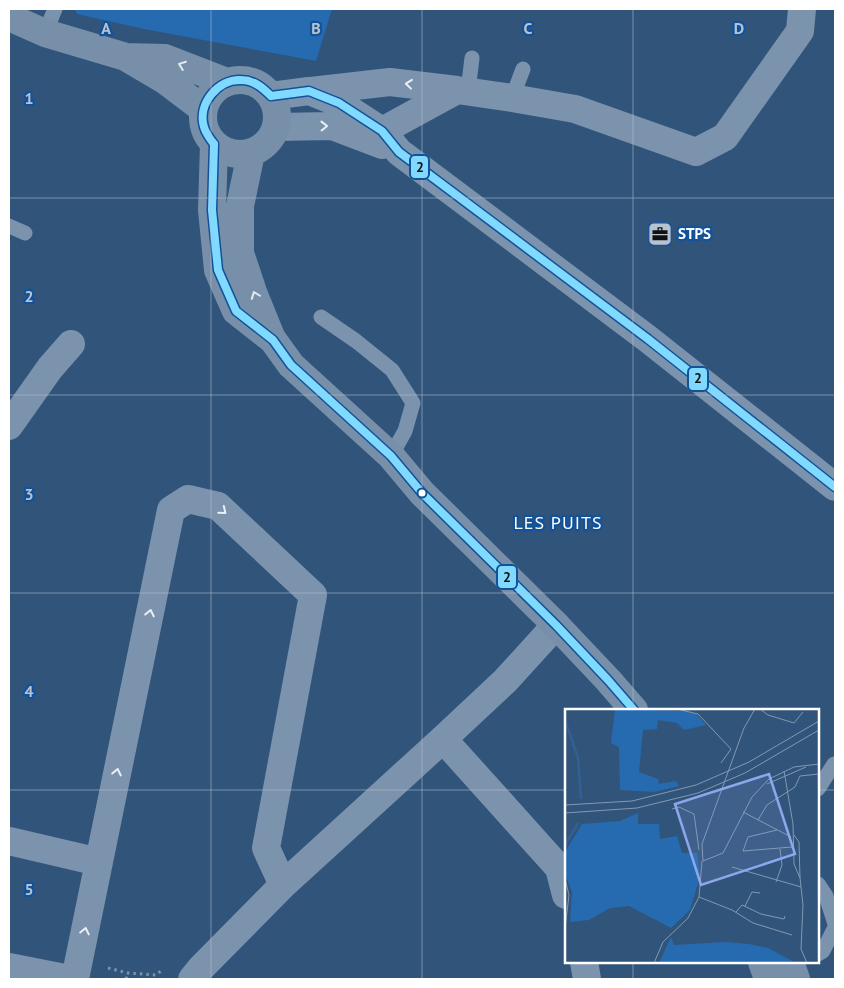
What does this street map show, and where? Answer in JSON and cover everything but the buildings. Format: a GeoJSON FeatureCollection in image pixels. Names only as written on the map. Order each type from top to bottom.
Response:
{"type":"FeatureCollection","features":[{"type":"Feature","properties":{"kind":"street"},"geometry":{"type":"LineString","coordinates":[[271,96],[390,82],[463,90],[575,109],[696,152],[725,138],[800,31],[802,9]]}},
{"type":"Feature","properties":{"kind":"street"},"geometry":{"type":"LineString","coordinates":[[9,17],[50,21],[126,57],[166,81],[203,109]]}},
{"type":"Feature","properties":{"kind":"street"},"geometry":{"type":"LineString","coordinates":[[126,57],[165,58],[227,82]]}},
{"type":"Feature","properties":{"kind":"street"},"geometry":{"type":"LineString","coordinates":[[251,81],[262,87],[271,96],[278,116],[276,128],[262,147],[242,155],[231,153],[222,150],[214,144],[206,134],[203,109],[208,97],[216,88],[227,82],[251,81]]}},
{"type":"Feature","properties":{"kind":"street"},"geometry":{"type":"LineString","coordinates":[[382,131],[463,90]]}},
{"type":"Feature","properties":{"kind":"street"},"geometry":{"type":"LineString","coordinates":[[309,91],[339,103],[382,131],[399,152],[648,339],[835,487]]}},
{"type":"Feature","properties":{"kind":"street"},"geometry":{"type":"LineString","coordinates":[[276,128],[332,126],[399,152]]}},
{"type":"Feature","properties":{"kind":"street"},"geometry":{"type":"LineString","coordinates":[[214,144],[212,210],[218,270],[236,311],[273,340]]}},
{"type":"Feature","properties":{"kind":"street"},"geometry":{"type":"LineString","coordinates":[[251,152],[240,206],[240,253],[253,292],[273,340],[291,365],[391,456],[422,493],[556,625],[633,709]]}},
{"type":"Feature","properties":{"kind":"street"},"geometry":{"type":"LineString","coordinates":[[9,426],[50,368],[71,344]]}},
{"type":"Feature","properties":{"kind":"street"},"geometry":{"type":"LineString","coordinates":[[9,967],[74,973],[99,862],[171,510],[188,499],[218,506],[313,595],[266,848],[284,884]]}},
{"type":"Feature","properties":{"kind":"street"},"geometry":{"type":"LineString","coordinates":[[192,979],[284,884],[505,682],[556,625]]}},
{"type":"Feature","properties":{"kind":"street"},"geometry":{"type":"LineString","coordinates":[[443,740],[559,868],[565,891]]}},
{"type":"Feature","properties":{"kind":"street"},"geometry":{"type":"LineString","coordinates":[[9,841],[99,862]]}},
{"type":"Feature","properties":{"kind":"street"},"geometry":{"type":"LineString","coordinates":[[584,963],[587,979]]}},
{"type":"Feature","properties":{"kind":"lane"},"geometry":{"type":"LineString","coordinates":[[463,90],[472,58]]}},
{"type":"Feature","properties":{"kind":"lane"},"geometry":{"type":"LineString","coordinates":[[512,98],[523,69]]}},
{"type":"Feature","properties":{"kind":"lane"},"geometry":{"type":"LineString","coordinates":[[9,226],[25,233]]}},
{"type":"Feature","properties":{"kind":"lane"},"geometry":{"type":"LineString","coordinates":[[321,317],[356,341],[392,370],[413,402],[405,431],[391,456]]}},
{"type":"Feature","properties":{"kind":"lane"},"geometry":{"type":"LineString","coordinates":[[819,786],[834,764]]}},
{"type":"Feature","properties":{"kind":"lane"},"geometry":{"type":"LineString","coordinates":[[819,886],[826,896],[835,926],[823,951],[819,953]]}},
{"type":"Feature","properties":{"kind":"path"},"geometry":{"type":"LineString","coordinates":[[74,973],[156,974],[163,969]]}},
{"type":"Feature","properties":{"kind":"path"},"geometry":{"type":"LineString","coordinates":[[126,979],[128,973]]}},
{"type":"Feature","properties":{"kind":"shaded area"},"geometry":{"type":"Polygon","coordinates":[[[75,9],[332,9],[316,61],[144,29],[77,14],[75,9]]]}},
{"type":"Feature","properties":{"kind":"transit line","name":"2"},"geometry":{"type":"LineString","coordinates":[[214,144],[206,132],[203,118],[207,102],[217,88],[233,81],[246,80],[258,85],[271,96]]}},
{"type":"Feature","properties":{"kind":"transit line","name":"2"},"geometry":{"type":"LineString","coordinates":[[271,96],[309,91],[339,103],[382,131],[399,152],[648,339],[835,487]]}},
{"type":"Feature","properties":{"kind":"transit line","name":"2"},"geometry":{"type":"LineString","coordinates":[[214,144],[212,210],[218,270],[236,311],[273,340],[291,365],[391,456],[422,493],[556,625],[633,709]]}},
{"type":"Feature","properties":{"kind":"place","name":"STPS"},"geometry":{"type":"Point","coordinates":[660,234]}},
{"type":"Feature","properties":{"kind":"district","name":"LES PUITS"},"geometry":{"type":"Point","coordinates":[558,523]}}]}
